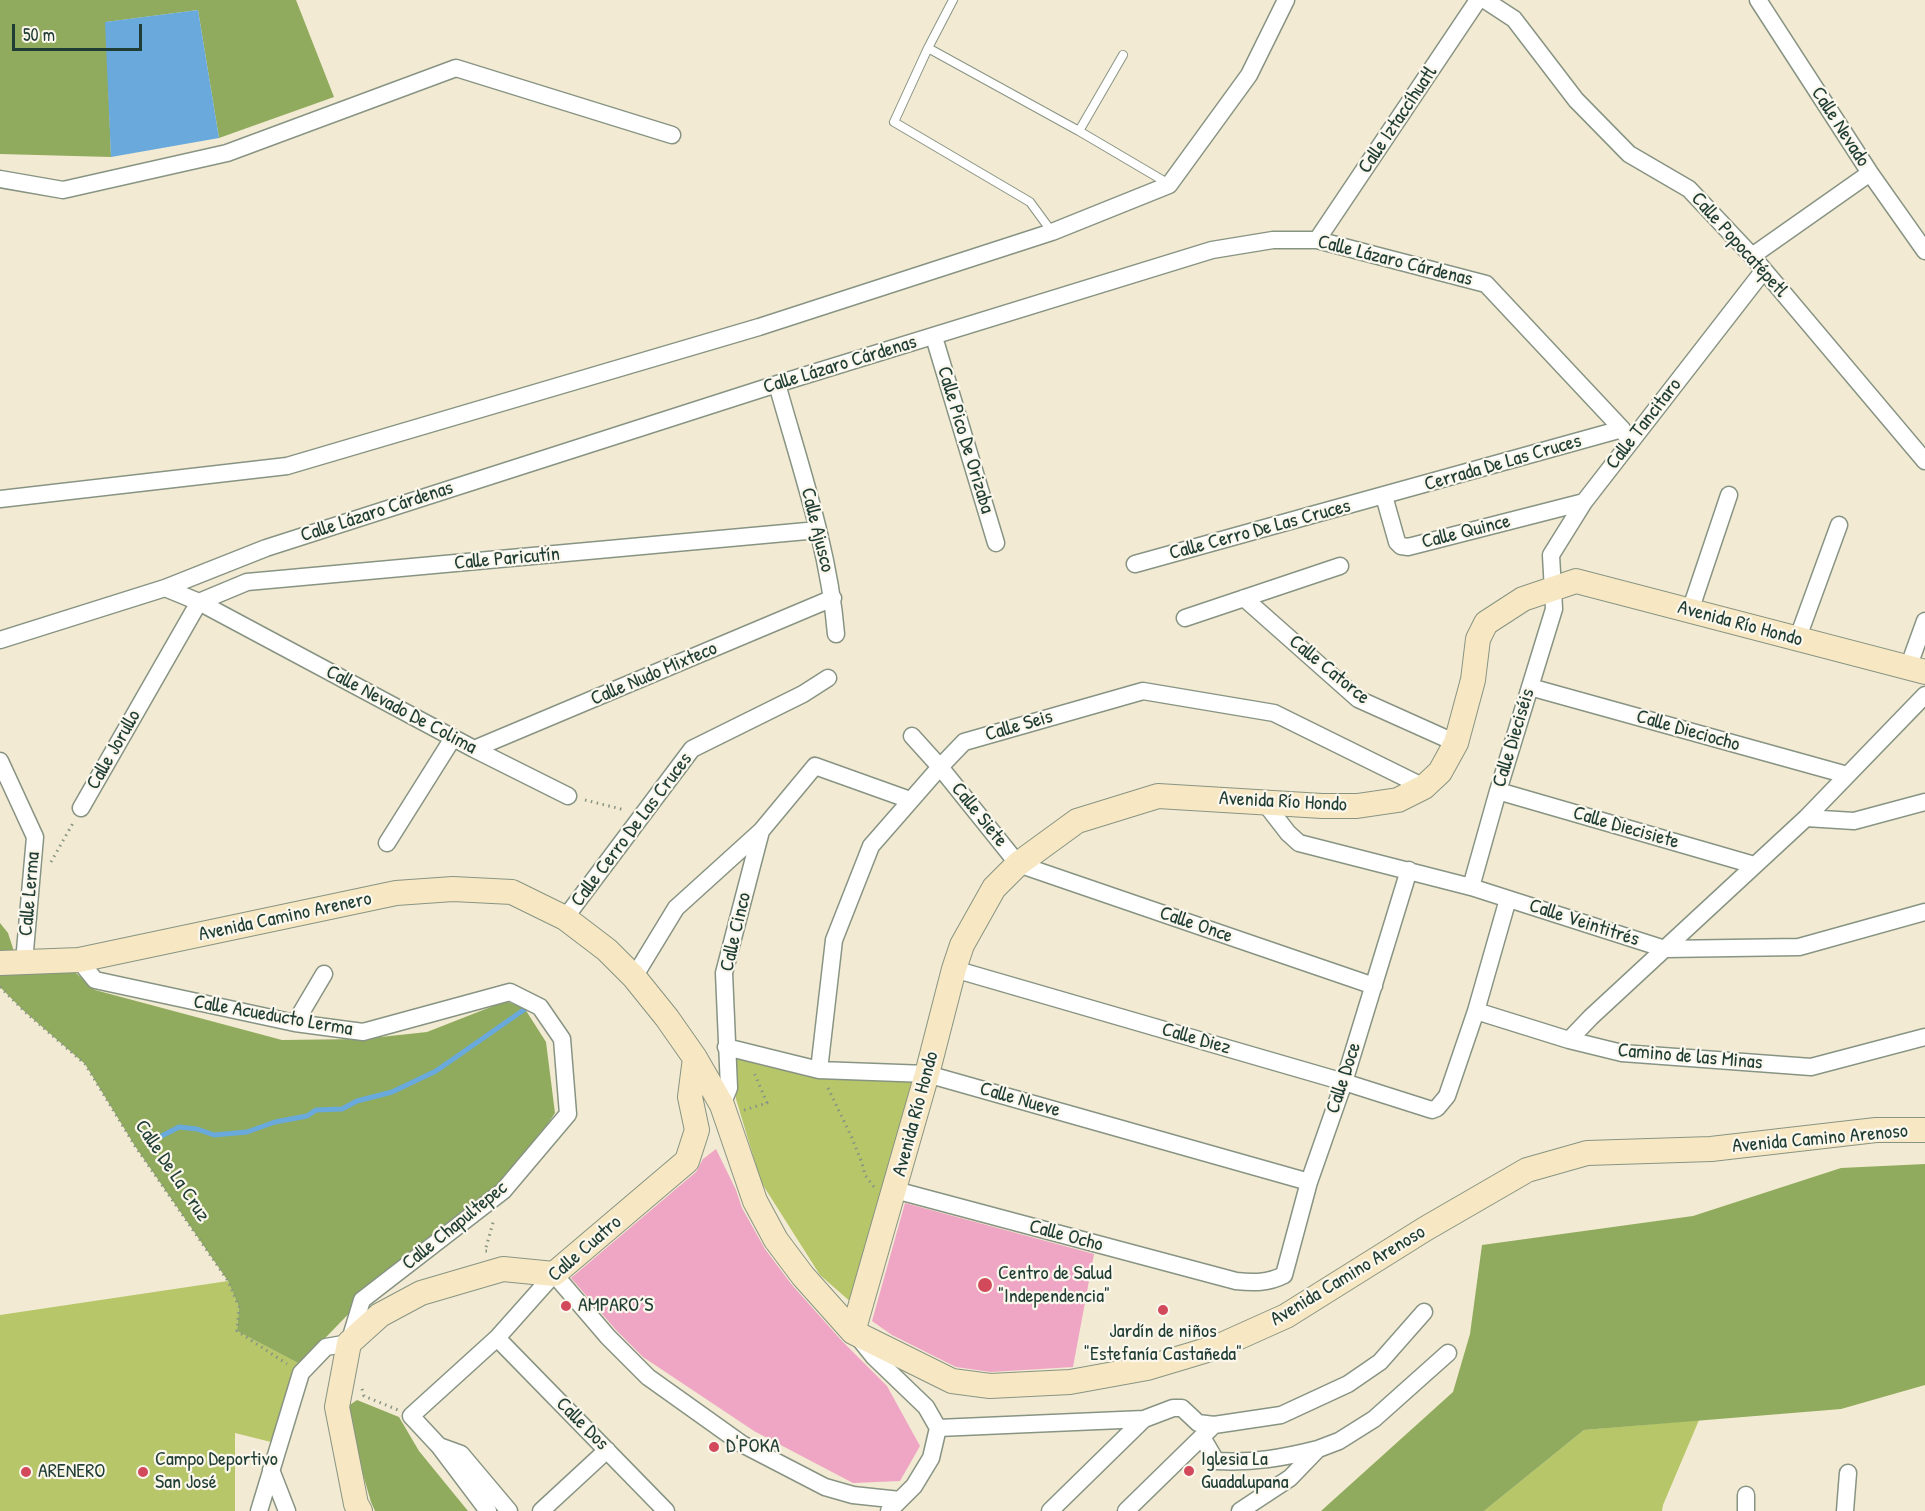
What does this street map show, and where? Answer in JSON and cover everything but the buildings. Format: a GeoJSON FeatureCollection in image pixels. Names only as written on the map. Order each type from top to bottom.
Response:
{"type":"FeatureCollection","features":[{"type":"Feature","properties":{"kind":"main road","name":"Avenida Río Hondo"},"geometry":{"type":"LineString","coordinates":[[854,1332],[962,945],[994,888],[1018,864],[1077,821],[1158,796],[1322,806],[1357,806],[1398,800],[1424,787],[1440,772],[1456,743],[1473,680],[1478,639],[1486,623],[1522,599],[1576,581],[1917,670]]}},
{"type":"Feature","properties":{"kind":"main road","name":"Avenida Camino Arenero"},"geometry":{"type":"LineString","coordinates":[[0,963],[79,960],[396,893],[453,889],[512,892],[565,918]]}},
{"type":"Feature","properties":{"kind":"main road","name":"Avenida Camino Arenoso"},"geometry":{"type":"LineString","coordinates":[[565,918],[608,950],[634,977],[667,1018],[729,1109],[754,1201],[776,1240],[803,1276],[854,1332],[952,1381],[990,1386],[1070,1382],[1147,1368],[1217,1347],[1286,1316],[1425,1229],[1527,1170],[1587,1153],[1711,1149],[1876,1130],[1925,1130]]}},
{"type":"Feature","properties":{"kind":"main road","name":"Calle Cuatro"},"geometry":{"type":"LineString","coordinates":[[554,1274],[687,1161],[697,1130],[690,1097],[695,1058]]}},
{"type":"Feature","properties":{"kind":"main road"},"geometry":{"type":"LineString","coordinates":[[360,1511],[356,1504],[337,1407],[349,1344],[380,1315],[421,1293],[503,1269],[554,1274]]}},
{"type":"Feature","properties":{"kind":"street"},"geometry":{"type":"LineString","coordinates":[[0,499],[287,466],[759,327],[1052,232],[1169,185],[1249,75],[1286,0]]}},
{"type":"Feature","properties":{"kind":"street","name":"Calle Iztaccíhuatl"},"geometry":{"type":"LineString","coordinates":[[1317,240],[1478,0]]}},
{"type":"Feature","properties":{"kind":"street","name":"Calle Popocatépetl"},"geometry":{"type":"LineString","coordinates":[[1485,0],[1514,19],[1576,100],[1629,154],[1689,189],[1752,256],[1925,460]]}},
{"type":"Feature","properties":{"kind":"street","name":"Calle Nevado"},"geometry":{"type":"LineString","coordinates":[[1758,0],[1870,173],[1925,250]]}},
{"type":"Feature","properties":{"kind":"street"},"geometry":{"type":"LineString","coordinates":[[0,179],[63,190],[228,153],[456,68],[672,135]]}},
{"type":"Feature","properties":{"kind":"street"},"geometry":{"type":"LineString","coordinates":[[1752,256],[1870,173]]}},
{"type":"Feature","properties":{"kind":"street","name":"Calle Lázaro Cárdenas"},"geometry":{"type":"LineString","coordinates":[[0,640],[165,588],[266,548],[777,384],[1212,250],[1273,240],[1317,240],[1486,284],[1626,436]]}},
{"type":"Feature","properties":{"kind":"street","name":"Calle Tancitaro"},"geometry":{"type":"LineString","coordinates":[[1554,589],[1551,555],[1626,436],[1764,270]]}},
{"type":"Feature","properties":{"kind":"street","name":"Calle Pico De Orizaba"},"geometry":{"type":"LineString","coordinates":[[934,337],[996,543]]}},
{"type":"Feature","properties":{"kind":"street","name":"Calle Ajusco"},"geometry":{"type":"LineString","coordinates":[[777,384],[818,530],[833,598],[836,634]]}},
{"type":"Feature","properties":{"kind":"street","name":"Cerrada De Las Cruces"},"geometry":{"type":"LineString","coordinates":[[1384,496],[1626,436]]}},
{"type":"Feature","properties":{"kind":"street"},"geometry":{"type":"LineString","coordinates":[[1690,611],[1729,495]]}},
{"type":"Feature","properties":{"kind":"street","name":"Calle Quince"},"geometry":{"type":"LineString","coordinates":[[1384,496],[1396,542],[1408,547],[1584,502]]}},
{"type":"Feature","properties":{"kind":"street","name":"Calle Cerro De Las Cruces"},"geometry":{"type":"LineString","coordinates":[[1135,564],[1384,496]]}},
{"type":"Feature","properties":{"kind":"street"},"geometry":{"type":"LineString","coordinates":[[1797,640],[1839,525]]}},
{"type":"Feature","properties":{"kind":"street","name":"Calle Paricutín"},"geometry":{"type":"LineString","coordinates":[[199,602],[247,582],[818,530]]}},
{"type":"Feature","properties":{"kind":"street"},"geometry":{"type":"LineString","coordinates":[[1185,618],[1340,566]]}},
{"type":"Feature","properties":{"kind":"street","name":"Calle Nevado De Colima"},"geometry":{"type":"LineString","coordinates":[[165,588],[199,602],[453,738],[568,796]]}},
{"type":"Feature","properties":{"kind":"street","name":"Calle Dieciséis"},"geometry":{"type":"LineString","coordinates":[[1471,887],[1554,609],[1554,589]]}},
{"type":"Feature","properties":{"kind":"street","name":"Calle Nudo Mixteco"},"geometry":{"type":"LineString","coordinates":[[474,749],[833,598]]}},
{"type":"Feature","properties":{"kind":"street","name":"Calle Catorce"},"geometry":{"type":"LineString","coordinates":[[1244,598],[1358,699],[1456,743]]}},
{"type":"Feature","properties":{"kind":"street","name":"Calle Jorullo"},"geometry":{"type":"LineString","coordinates":[[81,808],[199,602]]}},
{"type":"Feature","properties":{"kind":"street"},"geometry":{"type":"LineString","coordinates":[[1917,670],[1925,621]]}},
{"type":"Feature","properties":{"kind":"street","name":"Calle Cerro De Las Cruces"},"geometry":{"type":"LineString","coordinates":[[565,918],[692,749],[802,694],[828,678]]}},
{"type":"Feature","properties":{"kind":"street","name":"Calle Dieciocho"},"geometry":{"type":"LineString","coordinates":[[1530,687],[1847,775]]}},
{"type":"Feature","properties":{"kind":"street","name":"Calle Seis"},"geometry":{"type":"LineString","coordinates":[[819,1070],[834,940],[871,846],[964,742],[1143,691],[1274,713],[1424,787]]}},
{"type":"Feature","properties":{"kind":"street"},"geometry":{"type":"LineString","coordinates":[[1569,1040],[1806,818],[1925,695]]}},
{"type":"Feature","properties":{"kind":"street","name":"Calle Siete"},"geometry":{"type":"LineString","coordinates":[[912,736],[1018,864]]}},
{"type":"Feature","properties":{"kind":"street"},"geometry":{"type":"LineString","coordinates":[[387,843],[453,738]]}},
{"type":"Feature","properties":{"kind":"street","name":"Calle Lerma"},"geometry":{"type":"LineString","coordinates":[[0,761],[35,837],[24,962]]}},
{"type":"Feature","properties":{"kind":"street"},"geometry":{"type":"LineString","coordinates":[[634,977],[676,908],[761,831],[815,766],[910,800]]}},
{"type":"Feature","properties":{"kind":"street","name":"Calle Diecisiete"},"geometry":{"type":"LineString","coordinates":[[1498,791],[1754,866]]}},
{"type":"Feature","properties":{"kind":"street","name":"Calle Veintitrés"},"geometry":{"type":"LineString","coordinates":[[1264,802],[1288,833],[1299,843],[1471,887],[1665,949],[1799,947],[1925,912]]}},
{"type":"Feature","properties":{"kind":"street"},"geometry":{"type":"LineString","coordinates":[[1806,818],[1854,821],[1925,802]]}},
{"type":"Feature","properties":{"kind":"street","name":"Calle Cinco"},"geometry":{"type":"LineString","coordinates":[[729,1109],[724,973],[761,831]]}},
{"type":"Feature","properties":{"kind":"street","name":"Calle Once"},"geometry":{"type":"LineString","coordinates":[[1018,864],[1374,986]]}},
{"type":"Feature","properties":{"kind":"street","name":"Calle Doce"},"geometry":{"type":"LineString","coordinates":[[1273,1280],[1284,1275],[1309,1182],[1344,1082],[1409,870]]}},
{"type":"Feature","properties":{"kind":"street"},"geometry":{"type":"LineString","coordinates":[[1476,1011],[1508,899]]}},
{"type":"Feature","properties":{"kind":"street","name":"Calle Acueducto Lerma"},"geometry":{"type":"LineString","coordinates":[[79,960],[95,980],[296,1023],[363,1032],[510,992],[540,1008],[562,1039]]}},
{"type":"Feature","properties":{"kind":"street","name":"Calle Diez"},"geometry":{"type":"LineString","coordinates":[[954,969],[1344,1082],[1432,1110],[1437,1108],[1447,1096],[1476,1011]]}},
{"type":"Feature","properties":{"kind":"street"},"geometry":{"type":"LineString","coordinates":[[296,1023],[324,974]]}},
{"type":"Feature","properties":{"kind":"street","name":"Camino de las Minas"},"geometry":{"type":"LineString","coordinates":[[1476,1011],[1569,1040],[1622,1053],[1811,1067],[1925,1037]]}},
{"type":"Feature","properties":{"kind":"street","name":"Calle Chapultepec"},"geometry":{"type":"LineString","coordinates":[[349,1344],[362,1300],[503,1191],[568,1114],[562,1039]]}},
{"type":"Feature","properties":{"kind":"street","name":"Calle Nueve"},"geometry":{"type":"LineString","coordinates":[[726,1047],[819,1070],[927,1074],[1309,1182]]}},
{"type":"Feature","properties":{"kind":"street","name":"Calle Ocho"},"geometry":{"type":"LineString","coordinates":[[892,1199],[1236,1281],[1255,1283],[1273,1280]]}},
{"type":"Feature","properties":{"kind":"street"},"geometry":{"type":"LineString","coordinates":[[554,1274],[608,1337],[648,1377],[742,1444],[825,1487],[895,1506],[914,1486],[931,1458],[938,1428],[926,1407],[874,1357],[854,1332]]}},
{"type":"Feature","properties":{"kind":"street","name":"Calle Cuatro"},"geometry":{"type":"LineString","coordinates":[[411,1416],[497,1338],[554,1274]]}},
{"type":"Feature","properties":{"kind":"street"},"geometry":{"type":"LineString","coordinates":[[1125,1511],[1208,1431],[1281,1415],[1348,1384],[1380,1362],[1424,1312]]}},
{"type":"Feature","properties":{"kind":"street","name":"Calle Dos"},"geometry":{"type":"LineString","coordinates":[[497,1338],[666,1511]]}},
{"type":"Feature","properties":{"kind":"street"},"geometry":{"type":"LineString","coordinates":[[259,1511],[301,1374],[326,1347],[349,1344]]}},
{"type":"Feature","properties":{"kind":"street"},"geometry":{"type":"LineString","coordinates":[[938,1428],[1144,1419],[1173,1408],[1182,1408],[1208,1431],[1216,1461],[1275,1460],[1340,1441],[1374,1419],[1448,1353]]}},
{"type":"Feature","properties":{"kind":"street"},"geometry":{"type":"LineString","coordinates":[[411,1416],[439,1446],[488,1511]]}},
{"type":"Feature","properties":{"kind":"street"},"geometry":{"type":"LineString","coordinates":[[1050,1511],[1144,1419]]}},
{"type":"Feature","properties":{"kind":"street"},"geometry":{"type":"LineString","coordinates":[[439,1446],[461,1454],[509,1511]]}},
{"type":"Feature","properties":{"kind":"street"},"geometry":{"type":"LineString","coordinates":[[1240,1511],[1290,1478],[1318,1449]]}},
{"type":"Feature","properties":{"kind":"street"},"geometry":{"type":"LineString","coordinates":[[541,1511],[607,1450]]}},
{"type":"Feature","properties":{"kind":"street"},"geometry":{"type":"LineString","coordinates":[[271,1470],[287,1511]]}},
{"type":"Feature","properties":{"kind":"street"},"geometry":{"type":"LineString","coordinates":[[1845,1511],[1848,1473]]}},
{"type":"Feature","properties":{"kind":"lane"},"geometry":{"type":"LineString","coordinates":[[952,0],[894,122],[1030,202],[1052,232]]}},
{"type":"Feature","properties":{"kind":"lane"},"geometry":{"type":"LineString","coordinates":[[928,48],[1079,131],[1169,185]]}},
{"type":"Feature","properties":{"kind":"lane"},"geometry":{"type":"LineString","coordinates":[[1079,131],[1123,55]]}},
{"type":"Feature","properties":{"kind":"path"},"geometry":{"type":"LineString","coordinates":[[568,796],[644,815]]}},
{"type":"Feature","properties":{"kind":"path","name":"Calle Jorullo"},"geometry":{"type":"LineString","coordinates":[[47,868],[81,808]]}},
{"type":"Feature","properties":{"kind":"path","name":"Calle De La Cruz"},"geometry":{"type":"LineString","coordinates":[[0,987],[85,1064],[135,1146],[228,1281],[239,1307],[237,1331],[301,1374]]}},
{"type":"Feature","properties":{"kind":"path"},"geometry":{"type":"LineString","coordinates":[[729,1109],[767,1103],[747,1053]]}},
{"type":"Feature","properties":{"kind":"path"},"geometry":{"type":"LineString","coordinates":[[819,1070],[852,1138],[865,1175],[892,1199]]}},
{"type":"Feature","properties":{"kind":"path"},"geometry":{"type":"LineString","coordinates":[[492,1253],[485,1251],[503,1191]]}},
{"type":"Feature","properties":{"kind":"path"},"geometry":{"type":"LineString","coordinates":[[361,1385],[364,1396],[411,1416]]}},
{"type":"Feature","properties":{"kind":"green space"},"geometry":{"type":"Polygon","coordinates":[[[0,0],[296,0],[334,97],[219,138],[198,10],[106,22],[111,157],[0,154],[0,0]]]}},
{"type":"Feature","properties":{"kind":"green space"},"geometry":{"type":"Polygon","coordinates":[[[0,923],[8,933],[20,970],[67,965],[95,990],[282,1040],[362,1039],[427,1032],[506,1001],[525,1009],[546,1042],[555,1113],[503,1191],[362,1300],[300,1364],[237,1331],[239,1307],[228,1281],[135,1146],[85,1064],[0,987],[0,923]]]}},
{"type":"Feature","properties":{"kind":"green space"},"geometry":{"type":"Polygon","coordinates":[[[733,1057],[821,1077],[920,1081],[861,1311],[820,1275],[761,1182],[736,1099],[733,1057]]]}},
{"type":"Feature","properties":{"kind":"green space"},"geometry":{"type":"Polygon","coordinates":[[[1925,1164],[1925,1385],[1841,1409],[1584,1430],[1484,1511],[1321,1511],[1453,1392],[1470,1334],[1482,1245],[1693,1216],[1841,1168],[1925,1164]]]}},
{"type":"Feature","properties":{"kind":"green space"},"geometry":{"type":"Polygon","coordinates":[[[228,1281],[239,1307],[237,1331],[300,1364],[271,1442],[235,1433],[235,1511],[0,1511],[0,1315],[228,1281]]]}},
{"type":"Feature","properties":{"kind":"green space"},"geometry":{"type":"Polygon","coordinates":[[[357,1400],[399,1417],[419,1451],[468,1511],[375,1511],[344,1409],[357,1400]]]}},
{"type":"Feature","properties":{"kind":"green space"},"geometry":{"type":"Polygon","coordinates":[[[1699,1420],[1662,1511],[1484,1511],[1584,1430],[1699,1420]]]}},
{"type":"Feature","properties":{"kind":"water"},"geometry":{"type":"Polygon","coordinates":[[[198,10],[219,138],[111,157],[105,22],[198,10]]]}},
{"type":"Feature","properties":{"kind":"waterway"},"geometry":{"type":"LineString","coordinates":[[152,1141],[179,1127],[197,1129],[214,1135],[247,1132],[275,1122],[307,1116],[316,1110],[342,1109],[357,1101],[392,1092],[436,1071],[525,1009]]}},
{"type":"Feature","properties":{"kind":"place","name":"Centro de Salud \"Independencia\""},"geometry":{"type":"Point","coordinates":[985,1285]}},
{"type":"Feature","properties":{"kind":"place","name":"AMPARO´S"},"geometry":{"type":"Point","coordinates":[566,1306]}},
{"type":"Feature","properties":{"kind":"place","name":"Jardín de niños \"Estefanía Castañeda\""},"geometry":{"type":"Point","coordinates":[1163,1310]}},
{"type":"Feature","properties":{"kind":"place","name":"D'POKA"},"geometry":{"type":"Point","coordinates":[714,1447]}},
{"type":"Feature","properties":{"kind":"place","name":"Iglesia La Guadalupana"},"geometry":{"type":"Point","coordinates":[1189,1471]}},
{"type":"Feature","properties":{"kind":"place","name":"ARENERO"},"geometry":{"type":"Point","coordinates":[26,1472]}},
{"type":"Feature","properties":{"kind":"place","name":"Campo Deportivo San José"},"geometry":{"type":"Point","coordinates":[143,1472]}}]}
